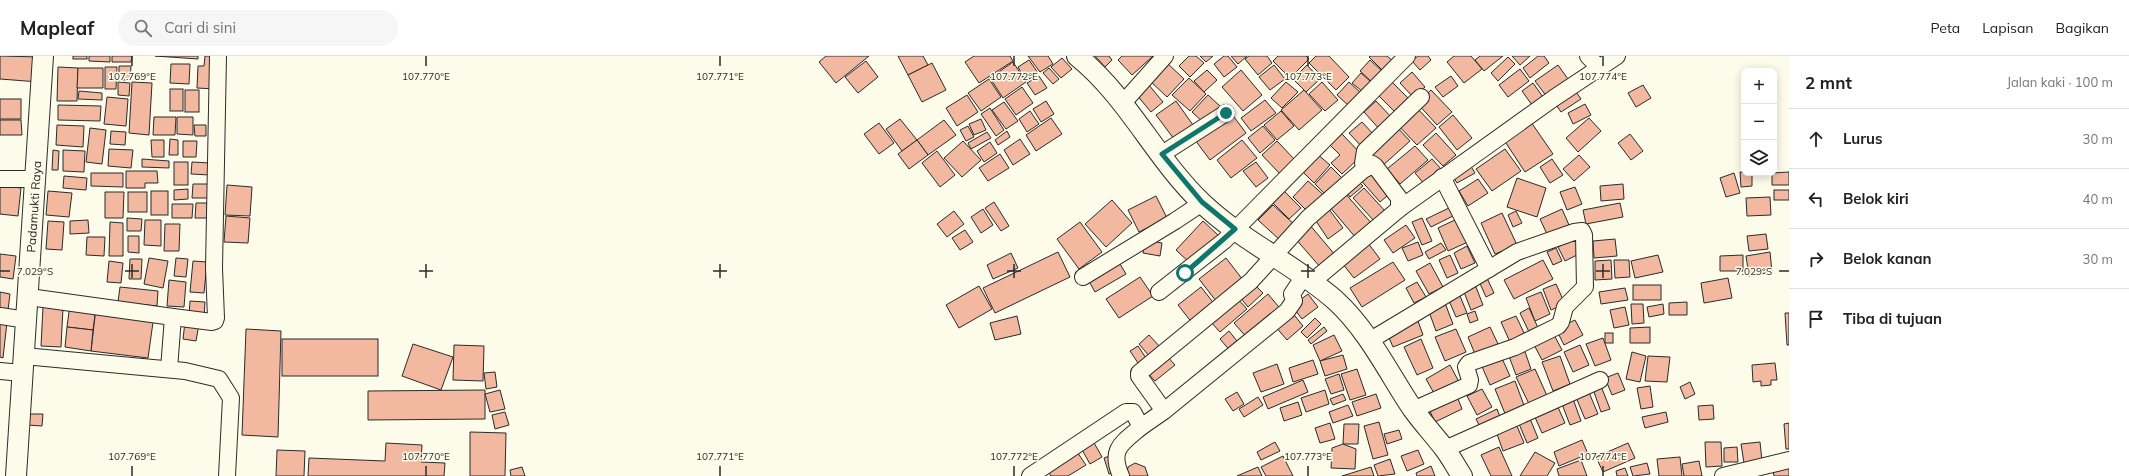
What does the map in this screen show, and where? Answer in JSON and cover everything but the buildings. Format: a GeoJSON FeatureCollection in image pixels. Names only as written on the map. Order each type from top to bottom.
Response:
{"type":"FeatureCollection","features":[{"type":"Feature","properties":{"kind":"street","name":"Padamukti Raya"},"geometry":{"type":"LineString","coordinates":[[16,476],[29,297],[34,179],[43,56]]}},
{"type":"Feature","properties":{"kind":"street"},"geometry":{"type":"LineString","coordinates":[[29,297],[173,317],[212,322],[215,321],[214,268],[218,56]]}},
{"type":"Feature","properties":{"kind":"street"},"geometry":{"type":"LineString","coordinates":[[1077,56],[1123,103],[1162,154],[1198,205],[1230,234],[1346,311],[1369,341],[1413,410],[1445,449],[1462,476]]}},
{"type":"Feature","properties":{"kind":"street"},"geometry":{"type":"LineString","coordinates":[[1123,103],[1165,56]]}},
{"type":"Feature","properties":{"kind":"street"},"geometry":{"type":"LineString","coordinates":[[1159,292],[1185,273],[1230,234],[1406,56]]}},
{"type":"Feature","properties":{"kind":"street"},"geometry":{"type":"LineString","coordinates":[[1588,56],[1599,68]]}},
{"type":"Feature","properties":{"kind":"street"},"geometry":{"type":"LineString","coordinates":[[1121,476],[1116,453],[1119,446],[1287,311],[1294,301],[1302,283],[1442,177],[1617,56]]}},
{"type":"Feature","properties":{"kind":"street"},"geometry":{"type":"LineString","coordinates":[[1367,168],[1363,163],[1365,151],[1421,98]]}},
{"type":"Feature","properties":{"kind":"street"},"geometry":{"type":"LineString","coordinates":[[1162,154],[1226,113]]}},
{"type":"Feature","properties":{"kind":"street"},"geometry":{"type":"LineString","coordinates":[[1164,411],[1139,376],[1139,373],[1251,280],[1308,218],[1372,164],[1399,198],[1399,209]]}},
{"type":"Feature","properties":{"kind":"street"},"geometry":{"type":"LineString","coordinates":[[1442,177],[1489,269]]}},
{"type":"Feature","properties":{"kind":"street"},"geometry":{"type":"LineString","coordinates":[[0,179],[34,179]]}},
{"type":"Feature","properties":{"kind":"street"},"geometry":{"type":"LineString","coordinates":[[1083,277],[1175,221],[1198,205]]}},
{"type":"Feature","properties":{"kind":"street"},"geometry":{"type":"LineString","coordinates":[[1369,341],[1517,252],[1578,231],[1582,231],[1584,236],[1585,287],[1565,307],[1561,322],[1558,326],[1515,347],[1469,363],[1466,367],[1470,380],[1469,385],[1413,410]]}},
{"type":"Feature","properties":{"kind":"street"},"geometry":{"type":"LineString","coordinates":[[0,316],[27,320]]}},
{"type":"Feature","properties":{"kind":"street"},"geometry":{"type":"LineString","coordinates":[[169,369],[173,317]]}},
{"type":"Feature","properties":{"kind":"street"},"geometry":{"type":"LineString","coordinates":[[0,370],[23,364],[169,369],[219,378],[231,398],[227,476]]}},
{"type":"Feature","properties":{"kind":"street"},"geometry":{"type":"LineString","coordinates":[[1445,449],[1600,380]]}},
{"type":"Feature","properties":{"kind":"street"},"geometry":{"type":"LineString","coordinates":[[1030,476],[1126,412],[1133,412],[1141,427]]}},
{"type":"Feature","properties":{"kind":"street"},"geometry":{"type":"LineString","coordinates":[[1723,476],[1789,460]]}},
{"type":"Feature","properties":{"kind":"route"},"geometry":{"type":"LineString","coordinates":[[1185,273],[1224,241],[1235,229],[1202,202],[1171,167],[1162,154],[1226,113]]}}]}
